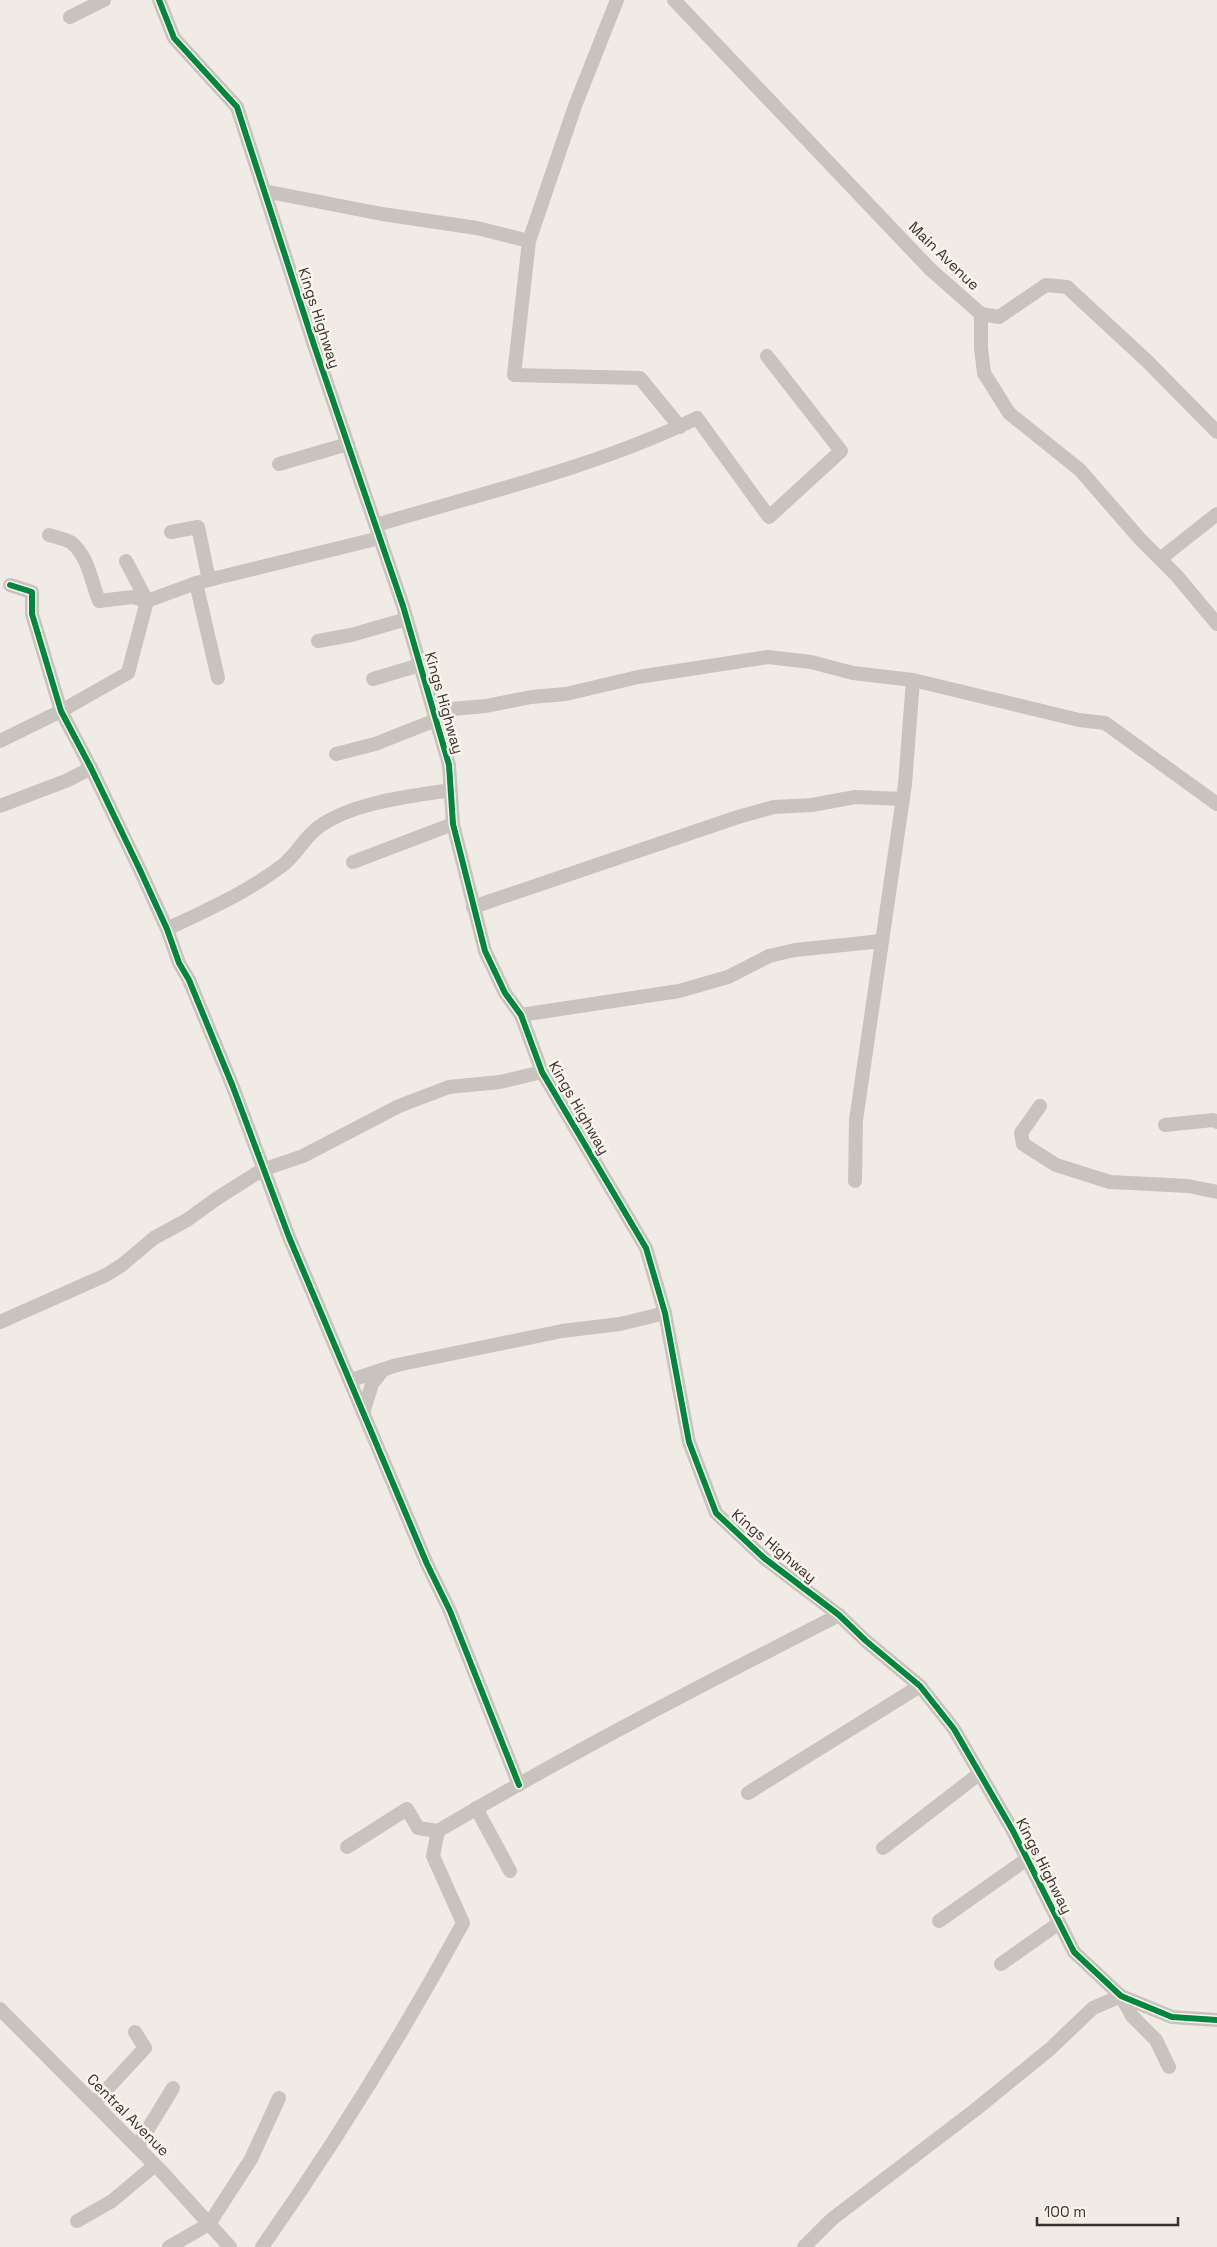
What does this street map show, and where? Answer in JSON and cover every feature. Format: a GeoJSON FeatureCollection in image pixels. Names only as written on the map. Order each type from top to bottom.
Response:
{"type":"FeatureCollection","features":[{"type":"Feature","properties":{"kind":"street"},"geometry":{"type":"LineString","coordinates":[[70,17],[104,0]]}},
{"type":"Feature","properties":{"kind":"street","name":"Kings Highway"},"geometry":{"type":"LineString","coordinates":[[159,0],[174,38],[237,107],[407,619],[449,765],[453,824],[485,951],[505,993],[521,1015],[542,1072],[646,1248],[665,1313],[689,1442],[716,1513],[764,1558],[839,1615],[866,1641],[920,1686],[954,1729],[1027,1859],[1074,1952],[1121,1996],[1172,2016],[1217,2020]]}},
{"type":"Feature","properties":{"kind":"street"},"geometry":{"type":"LineString","coordinates":[[617,0],[576,106],[530,241],[514,375],[640,378],[680,427]]}},
{"type":"Feature","properties":{"kind":"street","name":"Main Avenue"},"geometry":{"type":"LineString","coordinates":[[674,0],[930,269],[981,314],[999,317],[1046,285],[1067,286],[1217,432]]}},
{"type":"Feature","properties":{"kind":"street"},"geometry":{"type":"LineString","coordinates":[[264,192],[382,214],[477,228],[530,241]]}},
{"type":"Feature","properties":{"kind":"street"},"geometry":{"type":"LineString","coordinates":[[981,314],[981,348],[984,373],[1009,413],[1080,470],[1217,624]]}},
{"type":"Feature","properties":{"kind":"street"},"geometry":{"type":"LineString","coordinates":[[49,535],[71,542],[88,565],[91,581],[99,601],[133,597],[147,601],[202,581],[378,531],[591,461],[658,437],[697,418],[768,517],[841,451],[767,356]]}},
{"type":"Feature","properties":{"kind":"street"},"geometry":{"type":"LineString","coordinates":[[279,464],[348,444]]}},
{"type":"Feature","properties":{"kind":"street"},"geometry":{"type":"LineString","coordinates":[[1160,559],[1217,514]]}},
{"type":"Feature","properties":{"kind":"street"},"geometry":{"type":"LineString","coordinates":[[171,532],[198,527],[202,581],[218,678]]}},
{"type":"Feature","properties":{"kind":"street"},"geometry":{"type":"LineString","coordinates":[[0,741],[61,711],[128,672],[147,601],[126,561]]}},
{"type":"Feature","properties":{"kind":"street"},"geometry":{"type":"LineString","coordinates":[[10,585],[32,592],[32,614],[61,711],[91,768],[167,928],[179,963],[189,980],[230,1079],[262,1170],[289,1237],[351,1380],[363,1413],[427,1564],[450,1611],[519,1785]]}},
{"type":"Feature","properties":{"kind":"street"},"geometry":{"type":"LineString","coordinates":[[318,641],[351,635],[407,619]]}},
{"type":"Feature","properties":{"kind":"street"},"geometry":{"type":"LineString","coordinates":[[336,754],[374,744],[436,720],[451,709],[486,706],[531,697],[566,694],[638,677],[768,657],[811,662],[853,672],[913,680],[1079,720],[1105,723],[1217,804]]}},
{"type":"Feature","properties":{"kind":"street"},"geometry":{"type":"LineString","coordinates":[[373,679],[420,665]]}},
{"type":"Feature","properties":{"kind":"street"},"geometry":{"type":"LineString","coordinates":[[855,1182],[856,1120],[903,799],[913,680]]}},
{"type":"Feature","properties":{"kind":"street"},"geometry":{"type":"LineString","coordinates":[[0,806],[68,780],[91,768]]}},
{"type":"Feature","properties":{"kind":"street"},"geometry":{"type":"LineString","coordinates":[[167,928],[246,891],[285,863],[311,833],[323,823],[355,810],[396,798],[450,790]]}},
{"type":"Feature","properties":{"kind":"street"},"geometry":{"type":"LineString","coordinates":[[473,907],[738,817],[774,807],[812,805],[855,796],[903,799]]}},
{"type":"Feature","properties":{"kind":"street"},"geometry":{"type":"LineString","coordinates":[[353,862],[453,824]]}},
{"type":"Feature","properties":{"kind":"street"},"geometry":{"type":"LineString","coordinates":[[521,1015],[678,991],[728,977],[769,956],[796,950],[882,941]]}},
{"type":"Feature","properties":{"kind":"street"},"geometry":{"type":"LineString","coordinates":[[0,1322],[106,1275],[122,1265],[154,1238],[187,1220],[216,1198],[262,1170],[303,1156],[399,1106],[449,1087],[500,1082],[542,1072]]}},
{"type":"Feature","properties":{"kind":"street"},"geometry":{"type":"LineString","coordinates":[[1040,1106],[1021,1133],[1023,1144],[1056,1165],[1110,1182],[1188,1186],[1217,1192]]}},
{"type":"Feature","properties":{"kind":"street"},"geometry":{"type":"LineString","coordinates":[[1164,1125],[1213,1120],[1217,1122]]}},
{"type":"Feature","properties":{"kind":"street"},"geometry":{"type":"LineString","coordinates":[[351,1380],[384,1369],[467,1350],[562,1331],[620,1324],[665,1313]]}},
{"type":"Feature","properties":{"kind":"street"},"geometry":{"type":"LineString","coordinates":[[363,1413],[372,1384],[384,1369]]}},
{"type":"Feature","properties":{"kind":"street"},"geometry":{"type":"LineString","coordinates":[[347,1848],[407,1809],[418,1828],[438,1831],[476,1808],[672,1701],[839,1615]]}},
{"type":"Feature","properties":{"kind":"street"},"geometry":{"type":"LineString","coordinates":[[748,1793],[920,1686]]}},
{"type":"Feature","properties":{"kind":"street"},"geometry":{"type":"LineString","coordinates":[[883,1848],[979,1774]]}},
{"type":"Feature","properties":{"kind":"street"},"geometry":{"type":"LineString","coordinates":[[476,1808],[510,1871]]}},
{"type":"Feature","properties":{"kind":"street"},"geometry":{"type":"LineString","coordinates":[[262,2247],[371,2084],[463,1923],[433,1856],[438,1831]]}},
{"type":"Feature","properties":{"kind":"street"},"geometry":{"type":"LineString","coordinates":[[939,1921],[1027,1859]]}},
{"type":"Feature","properties":{"kind":"street"},"geometry":{"type":"LineString","coordinates":[[1001,1964],[1059,1923]]}},
{"type":"Feature","properties":{"kind":"street"},"geometry":{"type":"LineString","coordinates":[[804,2247],[832,2219],[975,2110],[1050,2049],[1093,2008],[1121,1996],[1132,2016],[1156,2040],[1169,2067]]}},
{"type":"Feature","properties":{"kind":"street","name":"Central Avenue"},"geometry":{"type":"LineString","coordinates":[[0,2009],[155,2164],[230,2247]]}},
{"type":"Feature","properties":{"kind":"street"},"geometry":{"type":"LineString","coordinates":[[94,2103],[146,2048],[134,2032]]}},
{"type":"Feature","properties":{"kind":"street"},"geometry":{"type":"LineString","coordinates":[[138,2147],[173,2088]]}},
{"type":"Feature","properties":{"kind":"street"},"geometry":{"type":"LineString","coordinates":[[169,2247],[209,2224],[251,2158],[279,2098]]}},
{"type":"Feature","properties":{"kind":"street"},"geometry":{"type":"LineString","coordinates":[[77,2221],[112,2201],[155,2164]]}},
{"type":"Feature","properties":{"kind":"cycle path"},"geometry":{"type":"LineString","coordinates":[[159,0],[174,38],[237,107],[314,345],[403,606],[449,765],[453,824],[485,951],[505,993],[521,1015],[542,1072],[646,1248],[665,1313],[689,1442],[716,1513],[764,1558],[839,1615],[866,1641],[920,1686],[954,1729],[1013,1831],[1074,1952],[1121,1996],[1172,2017],[1217,2020]]}},
{"type":"Feature","properties":{"kind":"cycle path"},"geometry":{"type":"LineString","coordinates":[[10,585],[32,592],[32,614],[61,711],[91,768],[140,870],[167,929],[179,963],[189,980],[233,1087],[289,1237],[427,1564],[450,1611],[519,1785]]}}]}
